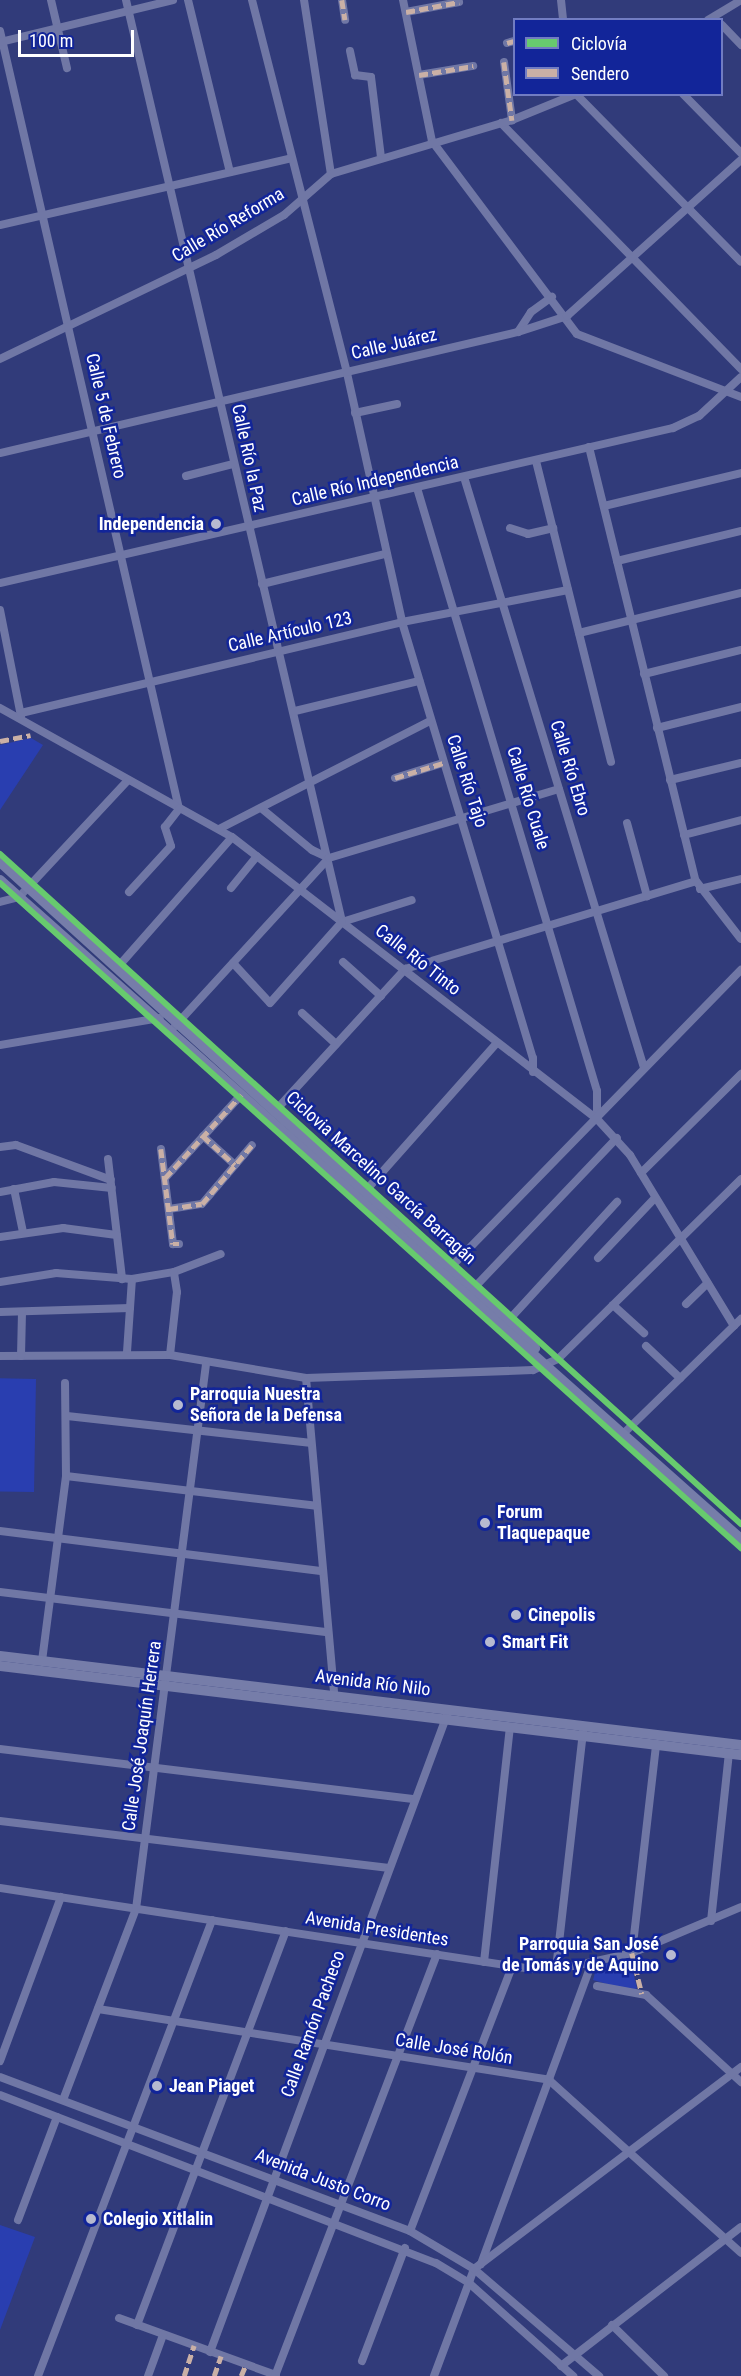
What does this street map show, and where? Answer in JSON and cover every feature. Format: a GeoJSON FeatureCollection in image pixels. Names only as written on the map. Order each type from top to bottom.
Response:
{"type":"FeatureCollection","features":[{"type":"Feature","properties":{"kind":"main road"},"geometry":{"type":"LineString","coordinates":[[0,862],[117,968],[241,1095],[449,1269],[507,1322],[548,1364]]}},
{"type":"Feature","properties":{"kind":"main road"},"geometry":{"type":"LineString","coordinates":[[0,880],[156,1018],[172,1024],[275,1111],[361,1196],[741,1539]]}},
{"type":"Feature","properties":{"kind":"main road","name":"Avenida Río Nilo"},"geometry":{"type":"LineString","coordinates":[[0,1656],[167,1681],[694,1744],[741,1755]]}},
{"type":"Feature","properties":{"kind":"main road","name":"Avenida Río Nilo"},"geometry":{"type":"LineString","coordinates":[[0,1666],[334,1694],[510,1727],[583,1731],[656,1745],[741,1745]]}},
{"type":"Feature","properties":{"kind":"street"},"geometry":{"type":"LineString","coordinates":[[51,0],[67,68]]}},
{"type":"Feature","properties":{"kind":"street","name":"Calle Río la Paz"},"geometry":{"type":"LineString","coordinates":[[126,0],[247,527],[330,858],[342,922]]}},
{"type":"Feature","properties":{"kind":"street"},"geometry":{"type":"LineString","coordinates":[[1,42],[173,0]]}},
{"type":"Feature","properties":{"kind":"street"},"geometry":{"type":"LineString","coordinates":[[188,0],[230,172]]}},
{"type":"Feature","properties":{"kind":"street","name":"Calle Río Tajo"},"geometry":{"type":"LineString","coordinates":[[252,0],[289,159],[304,197],[347,373],[385,554],[402,622],[430,721],[499,940],[533,1072]]}},
{"type":"Feature","properties":{"kind":"street"},"geometry":{"type":"LineString","coordinates":[[304,0],[330,174]]}},
{"type":"Feature","properties":{"kind":"street"},"geometry":{"type":"LineString","coordinates":[[342,0],[345,20]]}},
{"type":"Feature","properties":{"kind":"street"},"geometry":{"type":"LineString","coordinates":[[403,0],[432,141],[567,316],[581,338],[741,397]]}},
{"type":"Feature","properties":{"kind":"street"},"geometry":{"type":"LineString","coordinates":[[561,0],[563,18]]}},
{"type":"Feature","properties":{"kind":"street"},"geometry":{"type":"LineString","coordinates":[[714,18],[741,0]]}},
{"type":"Feature","properties":{"kind":"street"},"geometry":{"type":"LineString","coordinates":[[406,12],[459,2]]}},
{"type":"Feature","properties":{"kind":"street"},"geometry":{"type":"LineString","coordinates":[[723,27],[741,45]]}},
{"type":"Feature","properties":{"kind":"street","name":"Calle 5 de Febrero"},"geometry":{"type":"LineString","coordinates":[[0,31],[180,809]]}},
{"type":"Feature","properties":{"kind":"street"},"geometry":{"type":"LineString","coordinates":[[350,51],[355,75],[371,77],[381,157]]}},
{"type":"Feature","properties":{"kind":"street"},"geometry":{"type":"LineString","coordinates":[[504,62],[512,120]]}},
{"type":"Feature","properties":{"kind":"street"},"geometry":{"type":"LineString","coordinates":[[419,75],[473,66]]}},
{"type":"Feature","properties":{"kind":"street","name":"Calle Río Reforma"},"geometry":{"type":"LineString","coordinates":[[0,359],[188,270],[284,215],[330,174],[432,141],[512,120],[571,96]]}},
{"type":"Feature","properties":{"kind":"street"},"geometry":{"type":"LineString","coordinates":[[578,96],[741,262]]}},
{"type":"Feature","properties":{"kind":"street"},"geometry":{"type":"LineString","coordinates":[[685,96],[741,153]]}},
{"type":"Feature","properties":{"kind":"street"},"geometry":{"type":"LineString","coordinates":[[501,123],[636,257],[741,369]]}},
{"type":"Feature","properties":{"kind":"street"},"geometry":{"type":"LineString","coordinates":[[0,225],[289,159]]}},
{"type":"Feature","properties":{"kind":"street","name":"Calle Juárez"},"geometry":{"type":"LineString","coordinates":[[0,453],[518,332],[567,316],[689,210],[741,160]]}},
{"type":"Feature","properties":{"kind":"street"},"geometry":{"type":"LineString","coordinates":[[518,332],[531,312],[552,297]]}},
{"type":"Feature","properties":{"kind":"street","name":"Calle Río Independencia"},"geometry":{"type":"LineString","coordinates":[[0,583],[536,461],[682,425],[741,377]]}},
{"type":"Feature","properties":{"kind":"street"},"geometry":{"type":"LineString","coordinates":[[355,413],[396,404]]}},
{"type":"Feature","properties":{"kind":"street"},"geometry":{"type":"LineString","coordinates":[[589,447],[657,728],[698,885],[741,939]]}},
{"type":"Feature","properties":{"kind":"street"},"geometry":{"type":"LineString","coordinates":[[536,461],[611,762]]}},
{"type":"Feature","properties":{"kind":"street"},"geometry":{"type":"LineString","coordinates":[[186,476],[233,464]]}},
{"type":"Feature","properties":{"kind":"street"},"geometry":{"type":"LineString","coordinates":[[604,506],[741,473]]}},
{"type":"Feature","properties":{"kind":"street","name":"Calle Río Ebro"},"geometry":{"type":"LineString","coordinates":[[464,477],[644,1068]]}},
{"type":"Feature","properties":{"kind":"street","name":"Calle Río Cuale"},"geometry":{"type":"LineString","coordinates":[[417,488],[513,803],[597,1091],[597,1119]]}},
{"type":"Feature","properties":{"kind":"street"},"geometry":{"type":"LineString","coordinates":[[510,528],[528,534],[553,528]]}},
{"type":"Feature","properties":{"kind":"street"},"geometry":{"type":"LineString","coordinates":[[617,561],[741,531]]}},
{"type":"Feature","properties":{"kind":"street"},"geometry":{"type":"LineString","coordinates":[[262,584],[385,554]]}},
{"type":"Feature","properties":{"kind":"street","name":"Calle Artículo 123"},"geometry":{"type":"LineString","coordinates":[[22,716],[150,682],[402,622],[568,590]]}},
{"type":"Feature","properties":{"kind":"street"},"geometry":{"type":"LineString","coordinates":[[579,633],[741,593]]}},
{"type":"Feature","properties":{"kind":"street"},"geometry":{"type":"LineString","coordinates":[[0,610],[22,716]]}},
{"type":"Feature","properties":{"kind":"street"},"geometry":{"type":"LineString","coordinates":[[644,674],[741,650]]}},
{"type":"Feature","properties":{"kind":"street"},"geometry":{"type":"LineString","coordinates":[[294,711],[419,681]]}},
{"type":"Feature","properties":{"kind":"street"},"geometry":{"type":"LineString","coordinates":[[657,728],[741,707]]}},
{"type":"Feature","properties":{"kind":"street","name":"Calle Río Tinto"},"geometry":{"type":"LineString","coordinates":[[0,708],[22,716],[128,780],[232,837],[405,969],[496,1044],[597,1119],[617,1138],[641,1173],[734,1326]]}},
{"type":"Feature","properties":{"kind":"street"},"geometry":{"type":"LineString","coordinates":[[219,829],[430,721]]}},
{"type":"Feature","properties":{"kind":"street"},"geometry":{"type":"LineString","coordinates":[[395,778],[443,763]]}},
{"type":"Feature","properties":{"kind":"street"},"geometry":{"type":"LineString","coordinates":[[670,780],[741,763]]}},
{"type":"Feature","properties":{"kind":"street"},"geometry":{"type":"LineString","coordinates":[[0,902],[19,897],[128,780]]}},
{"type":"Feature","properties":{"kind":"street"},"geometry":{"type":"LineString","coordinates":[[172,1024],[233,963],[330,858],[559,789]]}},
{"type":"Feature","properties":{"kind":"street"},"geometry":{"type":"LineString","coordinates":[[261,808],[312,850],[330,858]]}},
{"type":"Feature","properties":{"kind":"street"},"geometry":{"type":"LineString","coordinates":[[129,892],[171,846],[165,827],[180,809]]}},
{"type":"Feature","properties":{"kind":"street"},"geometry":{"type":"LineString","coordinates":[[684,835],[741,820]]}},
{"type":"Feature","properties":{"kind":"street"},"geometry":{"type":"LineString","coordinates":[[627,823],[647,896]]}},
{"type":"Feature","properties":{"kind":"street"},"geometry":{"type":"LineString","coordinates":[[117,968],[232,837]]}},
{"type":"Feature","properties":{"kind":"street"},"geometry":{"type":"LineString","coordinates":[[231,888],[257,856]]}},
{"type":"Feature","properties":{"kind":"street"},"geometry":{"type":"LineString","coordinates":[[275,1111],[405,969],[647,896],[741,879]]}},
{"type":"Feature","properties":{"kind":"street"},"geometry":{"type":"LineString","coordinates":[[233,963],[270,1003],[342,922],[412,900]]}},
{"type":"Feature","properties":{"kind":"street"},"geometry":{"type":"LineString","coordinates":[[343,962],[381,996]]}},
{"type":"Feature","properties":{"kind":"street"},"geometry":{"type":"LineString","coordinates":[[449,1269],[741,970]]}},
{"type":"Feature","properties":{"kind":"street"},"geometry":{"type":"LineString","coordinates":[[302,1013],[336,1044]]}},
{"type":"Feature","properties":{"kind":"street"},"geometry":{"type":"LineString","coordinates":[[0,1045],[156,1018]]}},
{"type":"Feature","properties":{"kind":"street"},"geometry":{"type":"LineString","coordinates":[[361,1196],[496,1044]]}},
{"type":"Feature","properties":{"kind":"street"},"geometry":{"type":"LineString","coordinates":[[641,1173],[741,1074]]}},
{"type":"Feature","properties":{"kind":"street"},"geometry":{"type":"LineString","coordinates":[[165,1178],[241,1095]]}},
{"type":"Feature","properties":{"kind":"street"},"geometry":{"type":"LineString","coordinates":[[203,1136],[235,1165]]}},
{"type":"Feature","properties":{"kind":"street"},"geometry":{"type":"LineString","coordinates":[[472,1290],[617,1138]]}},
{"type":"Feature","properties":{"kind":"street"},"geometry":{"type":"LineString","coordinates":[[169,1209],[202,1204],[252,1144]]}},
{"type":"Feature","properties":{"kind":"street"},"geometry":{"type":"LineString","coordinates":[[0,1147],[16,1145],[111,1184]]}},
{"type":"Feature","properties":{"kind":"street"},"geometry":{"type":"LineString","coordinates":[[161,1149],[173,1244],[179,1244]]}},
{"type":"Feature","properties":{"kind":"street"},"geometry":{"type":"LineString","coordinates":[[108,1159],[117,1235],[127,1279],[130,1308],[127,1352]]}},
{"type":"Feature","properties":{"kind":"street"},"geometry":{"type":"LineString","coordinates":[[0,1356],[127,1352],[170,1355],[206,1364],[306,1378],[511,1372],[548,1364],[613,1305],[741,1179]]}},
{"type":"Feature","properties":{"kind":"street"},"geometry":{"type":"LineString","coordinates":[[0,1192],[54,1182],[111,1184]]}},
{"type":"Feature","properties":{"kind":"street"},"geometry":{"type":"LineString","coordinates":[[14,1189],[23,1232]]}},
{"type":"Feature","properties":{"kind":"street"},"geometry":{"type":"LineString","coordinates":[[598,1258],[655,1198]]}},
{"type":"Feature","properties":{"kind":"street"},"geometry":{"type":"LineString","coordinates":[[507,1322],[617,1202]]}},
{"type":"Feature","properties":{"kind":"street"},"geometry":{"type":"LineString","coordinates":[[0,1237],[63,1228],[117,1235]]}},
{"type":"Feature","properties":{"kind":"street"},"geometry":{"type":"LineString","coordinates":[[0,1282],[56,1273],[127,1279],[174,1272],[221,1254]]}},
{"type":"Feature","properties":{"kind":"street"},"geometry":{"type":"LineString","coordinates":[[170,1355],[177,1292],[174,1272]]}},
{"type":"Feature","properties":{"kind":"street"},"geometry":{"type":"LineString","coordinates":[[686,1304],[708,1283]]}},
{"type":"Feature","properties":{"kind":"street"},"geometry":{"type":"LineString","coordinates":[[613,1305],[644,1333]]}},
{"type":"Feature","properties":{"kind":"street"},"geometry":{"type":"LineString","coordinates":[[0,1312],[130,1308]]}},
{"type":"Feature","properties":{"kind":"street"},"geometry":{"type":"LineString","coordinates":[[21,1356],[22,1312]]}},
{"type":"Feature","properties":{"kind":"street"},"geometry":{"type":"LineString","coordinates":[[625,1432],[741,1319]]}},
{"type":"Feature","properties":{"kind":"street"},"geometry":{"type":"LineString","coordinates":[[646,1346],[680,1378]]}},
{"type":"Feature","properties":{"kind":"street","name":"Calle José Joaquín Herrera"},"geometry":{"type":"LineString","coordinates":[[63,2100],[136,1909],[206,1364]]}},
{"type":"Feature","properties":{"kind":"street"},"geometry":{"type":"LineString","coordinates":[[306,1378],[321,1571],[334,1694]]}},
{"type":"Feature","properties":{"kind":"street"},"geometry":{"type":"LineString","coordinates":[[42,1661],[66,1476],[65,1383]]}},
{"type":"Feature","properties":{"kind":"street"},"geometry":{"type":"LineString","coordinates":[[67,1416],[310,1443]]}},
{"type":"Feature","properties":{"kind":"street"},"geometry":{"type":"LineString","coordinates":[[66,1476],[316,1506]]}},
{"type":"Feature","properties":{"kind":"street"},"geometry":{"type":"LineString","coordinates":[[0,1531],[321,1571]]}},
{"type":"Feature","properties":{"kind":"street"},"geometry":{"type":"LineString","coordinates":[[0,1592],[328,1632]]}},
{"type":"Feature","properties":{"kind":"street","name":"Calle Ramón Pacheco"},"geometry":{"type":"LineString","coordinates":[[210,2352],[269,2197],[360,1942],[447,1714]]}},
{"type":"Feature","properties":{"kind":"street"},"geometry":{"type":"LineString","coordinates":[[484,1962],[510,1727]]}},
{"type":"Feature","properties":{"kind":"street"},"geometry":{"type":"LineString","coordinates":[[555,1969],[583,1731]]}},
{"type":"Feature","properties":{"kind":"street"},"geometry":{"type":"LineString","coordinates":[[632,1953],[656,1745]]}},
{"type":"Feature","properties":{"kind":"street"},"geometry":{"type":"LineString","coordinates":[[0,1749],[415,1799]]}},
{"type":"Feature","properties":{"kind":"street"},"geometry":{"type":"LineString","coordinates":[[711,1920],[729,1753]]}},
{"type":"Feature","properties":{"kind":"street"},"geometry":{"type":"LineString","coordinates":[[0,1821],[389,1868]]}},
{"type":"Feature","properties":{"kind":"street","name":"Avenida Presidentes"},"geometry":{"type":"LineString","coordinates":[[0,1888],[484,1962],[555,1969],[632,1953],[741,1907]]}},
{"type":"Feature","properties":{"kind":"street"},"geometry":{"type":"LineString","coordinates":[[0,2061],[61,1897]]}},
{"type":"Feature","properties":{"kind":"street"},"geometry":{"type":"LineString","coordinates":[[39,2376],[212,1920]]}},
{"type":"Feature","properties":{"kind":"street"},"geometry":{"type":"LineString","coordinates":[[137,2325],[286,1931]]}},
{"type":"Feature","properties":{"kind":"street"},"geometry":{"type":"LineString","coordinates":[[119,2318],[276,2376],[437,1954]]}},
{"type":"Feature","properties":{"kind":"street"},"geometry":{"type":"LineString","coordinates":[[434,2376],[592,1963]]}},
{"type":"Feature","properties":{"kind":"street"},"geometry":{"type":"LineString","coordinates":[[410,2231],[512,1966]]}},
{"type":"Feature","properties":{"kind":"street"},"geometry":{"type":"LineString","coordinates":[[597,1986],[646,1995],[741,2082]]}},
{"type":"Feature","properties":{"kind":"street","name":"Calle José Rolón"},"geometry":{"type":"LineString","coordinates":[[98,2009],[549,2080]]}},
{"type":"Feature","properties":{"kind":"street"},"geometry":{"type":"LineString","coordinates":[[478,2266],[741,2067]]}},
{"type":"Feature","properties":{"kind":"street","name":"Avenida Justo Corro"},"geometry":{"type":"LineString","coordinates":[[0,2077],[410,2231],[478,2266],[599,2376]]}},
{"type":"Feature","properties":{"kind":"street"},"geometry":{"type":"LineString","coordinates":[[549,2080],[741,2253]]}},
{"type":"Feature","properties":{"kind":"street","name":"Avenida Justo Corro"},"geometry":{"type":"LineString","coordinates":[[0,2095],[405,2248],[469,2283],[573,2376]]}},
{"type":"Feature","properties":{"kind":"street"},"geometry":{"type":"LineString","coordinates":[[18,2220],[57,2117]]}},
{"type":"Feature","properties":{"kind":"street"},"geometry":{"type":"LineString","coordinates":[[561,2366],[574,2353],[741,2227]]}},
{"type":"Feature","properties":{"kind":"street"},"geometry":{"type":"LineString","coordinates":[[362,2361],[405,2248]]}},
{"type":"Feature","properties":{"kind":"street"},"geometry":{"type":"LineString","coordinates":[[612,2325],[664,2376]]}},
{"type":"Feature","properties":{"kind":"street"},"geometry":{"type":"LineString","coordinates":[[148,2376],[163,2335]]}},
{"type":"Feature","properties":{"kind":"shaded area"},"geometry":{"type":"Polygon","coordinates":[[[31,738],[43,745],[0,810],[0,745],[31,738]]]}},
{"type":"Feature","properties":{"kind":"shaded area"},"geometry":{"type":"Polygon","coordinates":[[[0,1378],[36,1379],[34,1492],[0,1491],[0,1378]]]}},
{"type":"Feature","properties":{"kind":"shaded area"},"geometry":{"type":"Polygon","coordinates":[[[630,1959],[637,1988],[632,1991],[593,1980],[597,1965],[630,1959]]]}},
{"type":"Feature","properties":{"kind":"shaded area"},"geometry":{"type":"Polygon","coordinates":[[[0,2225],[35,2237],[0,2330],[0,2225]]]}},
{"type":"Feature","properties":{"kind":"marked path"},"geometry":{"type":"LineString","coordinates":[[342,0],[345,20]]}},
{"type":"Feature","properties":{"kind":"marked path"},"geometry":{"type":"LineString","coordinates":[[406,12],[459,2]]}},
{"type":"Feature","properties":{"kind":"marked path"},"geometry":{"type":"LineString","coordinates":[[507,43],[513,41]]}},
{"type":"Feature","properties":{"kind":"marked path"},"geometry":{"type":"LineString","coordinates":[[504,62],[512,120]]}},
{"type":"Feature","properties":{"kind":"marked path"},"geometry":{"type":"LineString","coordinates":[[419,75],[473,66]]}},
{"type":"Feature","properties":{"kind":"marked path"},"geometry":{"type":"LineString","coordinates":[[0,741],[30,735]]}},
{"type":"Feature","properties":{"kind":"marked path"},"geometry":{"type":"LineString","coordinates":[[395,778],[443,763]]}},
{"type":"Feature","properties":{"kind":"marked path"},"geometry":{"type":"LineString","coordinates":[[165,1178],[241,1095]]}},
{"type":"Feature","properties":{"kind":"marked path"},"geometry":{"type":"LineString","coordinates":[[203,1136],[235,1165]]}},
{"type":"Feature","properties":{"kind":"marked path"},"geometry":{"type":"LineString","coordinates":[[169,1209],[202,1204],[252,1145]]}},
{"type":"Feature","properties":{"kind":"marked path"},"geometry":{"type":"LineString","coordinates":[[161,1149],[173,1244],[179,1244]]}},
{"type":"Feature","properties":{"kind":"marked path"},"geometry":{"type":"LineString","coordinates":[[632,1953],[642,1994]]}},
{"type":"Feature","properties":{"kind":"marked path"},"geometry":{"type":"LineString","coordinates":[[184,2376],[194,2346]]}},
{"type":"Feature","properties":{"kind":"marked path"},"geometry":{"type":"LineString","coordinates":[[214,2376],[221,2356]]}},
{"type":"Feature","properties":{"kind":"marked path"},"geometry":{"type":"LineString","coordinates":[[241,2376],[246,2364]]}},
{"type":"Feature","properties":{"kind":"cycle path","name":"Ciclovia Marcelino García Barragán"},"geometry":{"type":"LineString","coordinates":[[0,854],[741,1524]]}},
{"type":"Feature","properties":{"kind":"cycle path"},"geometry":{"type":"LineString","coordinates":[[0,883],[741,1548]]}},
{"type":"Feature","properties":{"kind":"place","name":"Independencia"},"geometry":{"type":"Point","coordinates":[216,524]}},
{"type":"Feature","properties":{"kind":"place","name":"Parroquia Nuestra Señora de la Defensa"},"geometry":{"type":"Point","coordinates":[178,1405]}},
{"type":"Feature","properties":{"kind":"place","name":"Forum Tlaquepaque"},"geometry":{"type":"Point","coordinates":[485,1523]}},
{"type":"Feature","properties":{"kind":"place","name":"Cinepolis"},"geometry":{"type":"Point","coordinates":[516,1615]}},
{"type":"Feature","properties":{"kind":"place","name":"Smart Fit"},"geometry":{"type":"Point","coordinates":[490,1642]}},
{"type":"Feature","properties":{"kind":"place","name":"Parroquia San José de Tomás y de Aquino"},"geometry":{"type":"Point","coordinates":[671,1955]}},
{"type":"Feature","properties":{"kind":"place","name":"Jean Piaget"},"geometry":{"type":"Point","coordinates":[157,2086]}},
{"type":"Feature","properties":{"kind":"place","name":"Colegio Xitlalin"},"geometry":{"type":"Point","coordinates":[91,2219]}}]}
